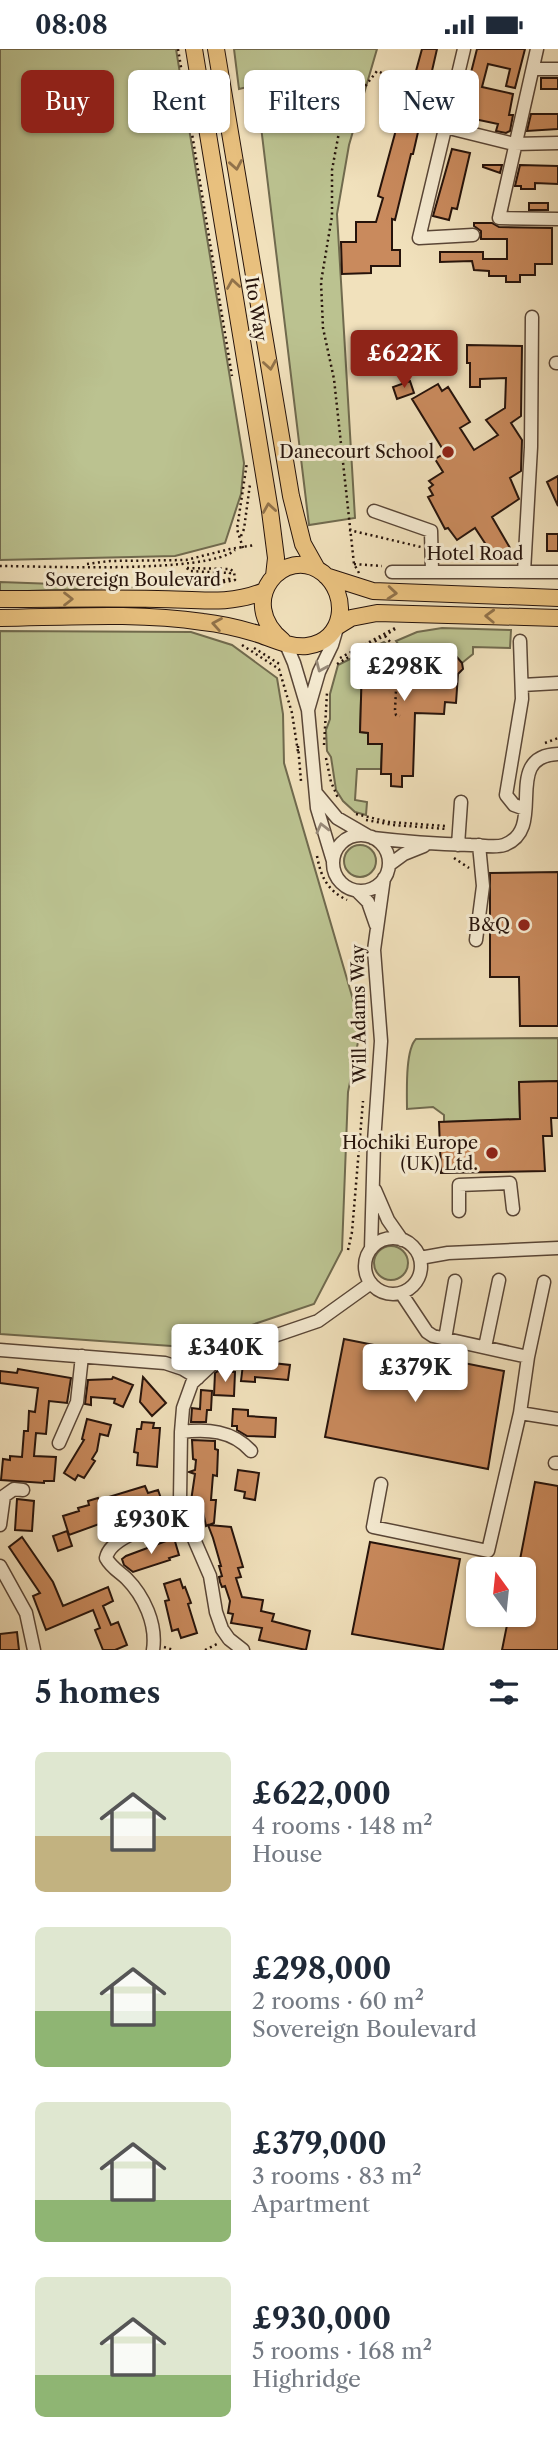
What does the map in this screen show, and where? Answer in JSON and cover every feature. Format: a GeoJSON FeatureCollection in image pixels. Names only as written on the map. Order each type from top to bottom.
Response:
{"type":"FeatureCollection","features":[{"type":"Feature","properties":{"kind":"main road","name":"Ito Way"},"geometry":{"type":"LineString","coordinates":[[194,49],[270,511],[276,558],[274,576]]}},
{"type":"Feature","properties":{"kind":"main road","name":"Ito Way"},"geometry":{"type":"LineString","coordinates":[[216,49],[293,508],[303,544],[321,572]]}},
{"type":"Feature","properties":{"kind":"main road"},"geometry":{"type":"LineString","coordinates":[[558,598],[373,591],[321,572],[293,567],[274,576],[264,591],[262,605],[265,619],[273,632],[284,642],[301,646],[312,645],[325,638],[351,618],[377,613],[558,618]]}},
{"type":"Feature","properties":{"kind":"main road"},"geometry":{"type":"LineString","coordinates":[[321,572],[339,598],[341,614],[338,626]]}},
{"type":"Feature","properties":{"kind":"main road","name":"Sovereign Boulevard"},"geometry":{"type":"LineString","coordinates":[[0,599],[212,601],[264,591]]}},
{"type":"Feature","properties":{"kind":"main road","name":"Sovereign Boulevard"},"geometry":{"type":"LineString","coordinates":[[0,618],[162,617],[227,626],[284,642]]}},
{"type":"Feature","properties":{"kind":"street"},"geometry":{"type":"LineString","coordinates":[[459,70],[464,49]]}},
{"type":"Feature","properties":{"kind":"street"},"geometry":{"type":"LineString","coordinates":[[537,49],[499,218],[558,219]]}},
{"type":"Feature","properties":{"kind":"street"},"geometry":{"type":"LineString","coordinates":[[533,69],[558,69]]}},
{"type":"Feature","properties":{"kind":"street"},"geometry":{"type":"LineString","coordinates":[[443,133],[419,238],[473,235]]}},
{"type":"Feature","properties":{"kind":"street"},"geometry":{"type":"LineString","coordinates":[[469,133],[514,144],[558,143]]}},
{"type":"Feature","properties":{"kind":"street"},"geometry":{"type":"LineString","coordinates":[[524,572],[531,447],[532,317]]}},
{"type":"Feature","properties":{"kind":"street"},"geometry":{"type":"LineString","coordinates":[[374,511],[431,531],[432,571]]}},
{"type":"Feature","properties":{"kind":"street","name":"Hotel Road"},"geometry":{"type":"LineString","coordinates":[[392,572],[558,572]]}},
{"type":"Feature","properties":{"kind":"street"},"geometry":{"type":"LineString","coordinates":[[308,710],[319,672],[338,626]]}},
{"type":"Feature","properties":{"kind":"street"},"geometry":{"type":"LineString","coordinates":[[520,641],[522,699],[506,795],[514,805],[525,809]]}},
{"type":"Feature","properties":{"kind":"street"},"geometry":{"type":"LineString","coordinates":[[284,642],[294,663],[308,710],[317,808],[340,881],[354,896],[373,888],[404,853],[427,844]]}},
{"type":"Feature","properties":{"kind":"street"},"geometry":{"type":"LineString","coordinates":[[522,685],[558,683]]}},
{"type":"Feature","properties":{"kind":"street"},"geometry":{"type":"LineString","coordinates":[[333,861],[338,847],[345,840],[359,835],[427,844],[502,846],[520,835],[525,823],[527,782],[532,765],[543,756],[558,754]]}},
{"type":"Feature","properties":{"kind":"street"},"geometry":{"type":"LineString","coordinates":[[317,794],[337,818],[371,837],[385,849],[387,872]]}},
{"type":"Feature","properties":{"kind":"street"},"geometry":{"type":"LineString","coordinates":[[458,845],[461,802]]}},
{"type":"Feature","properties":{"kind":"street"},"geometry":{"type":"LineString","coordinates":[[476,940],[483,886],[479,845]]}},
{"type":"Feature","properties":{"kind":"street","name":"Will Adams Way"},"geometry":{"type":"LineString","coordinates":[[371,1249],[374,1142],[381,1041],[374,969],[376,925],[387,872]]}},
{"type":"Feature","properties":{"kind":"street","name":"Will Adams Way"},"geometry":{"type":"LineString","coordinates":[[354,896],[368,902],[376,925]]}},
{"type":"Feature","properties":{"kind":"street"},"geometry":{"type":"LineString","coordinates":[[460,1211],[459,1185],[510,1184],[513,1209]]}},
{"type":"Feature","properties":{"kind":"street","name":"Will Adams Way"},"geometry":{"type":"LineString","coordinates":[[374,1186],[388,1220],[402,1240]]}},
{"type":"Feature","properties":{"kind":"street"},"geometry":{"type":"LineString","coordinates":[[385,1240],[402,1240],[416,1251],[420,1258],[419,1276],[415,1283],[401,1293],[384,1293],[370,1283],[365,1266],[371,1249],[385,1240]]}},
{"type":"Feature","properties":{"kind":"street"},"geometry":{"type":"LineString","coordinates":[[420,1258],[448,1253],[558,1248]]}},
{"type":"Feature","properties":{"kind":"street"},"geometry":{"type":"LineString","coordinates":[[485,1347],[499,1280]]}},
{"type":"Feature","properties":{"kind":"street"},"geometry":{"type":"LineString","coordinates":[[445,1339],[454,1281]]}},
{"type":"Feature","properties":{"kind":"street"},"geometry":{"type":"LineString","coordinates":[[381,1484],[373,1527],[488,1551],[520,1413],[528,1357],[544,1282]]}},
{"type":"Feature","properties":{"kind":"street"},"geometry":{"type":"LineString","coordinates":[[243,1650],[229,1639],[222,1629],[210,1576],[184,1516],[179,1483],[183,1408],[192,1383],[220,1357],[318,1321],[370,1283]]}},
{"type":"Feature","properties":{"kind":"street"},"geometry":{"type":"LineString","coordinates":[[401,1293],[427,1332],[445,1339],[528,1357]]}},
{"type":"Feature","properties":{"kind":"street"},"geometry":{"type":"LineString","coordinates":[[0,1350],[165,1363],[198,1378]]}},
{"type":"Feature","properties":{"kind":"street"},"geometry":{"type":"LineString","coordinates":[[59,1443],[77,1402],[82,1356]]}},
{"type":"Feature","properties":{"kind":"street"},"geometry":{"type":"LineString","coordinates":[[520,1413],[558,1419]]}},
{"type":"Feature","properties":{"kind":"street"},"geometry":{"type":"LineString","coordinates":[[181,1432],[206,1429],[217,1431],[231,1436],[251,1451]]}},
{"type":"Feature","properties":{"kind":"street"},"geometry":{"type":"LineString","coordinates":[[0,1525],[4,1496],[13,1489],[23,1490]]}},
{"type":"Feature","properties":{"kind":"street"},"geometry":{"type":"LineString","coordinates":[[154,1648],[152,1624],[147,1608],[127,1579],[111,1567],[106,1558],[108,1550],[123,1538],[184,1516]]}},
{"type":"Feature","properties":{"kind":"street"},"geometry":{"type":"LineString","coordinates":[[0,1566],[26,1613],[34,1650]]}},
{"type":"Feature","properties":{"kind":"path"},"geometry":{"type":"LineString","coordinates":[[178,49],[234,385]]}},
{"type":"Feature","properties":{"kind":"path"},"geometry":{"type":"LineString","coordinates":[[379,72],[342,115],[332,170],[332,216],[321,282],[323,328],[334,379],[354,564],[391,567],[392,572]]}},
{"type":"Feature","properties":{"kind":"path"},"geometry":{"type":"LineString","coordinates":[[243,548],[237,529],[247,459]]}},
{"type":"Feature","properties":{"kind":"path"},"geometry":{"type":"LineString","coordinates":[[349,530],[408,544],[431,553]]}},
{"type":"Feature","properties":{"kind":"path"},"geometry":{"type":"LineString","coordinates":[[73,566],[110,561],[180,561],[256,545]]}},
{"type":"Feature","properties":{"kind":"path"},"geometry":{"type":"LineString","coordinates":[[187,566],[230,554],[235,550]]}},
{"type":"Feature","properties":{"kind":"path"},"geometry":{"type":"LineString","coordinates":[[0,566],[187,566],[230,569],[235,574],[234,580],[200,586]]}},
{"type":"Feature","properties":{"kind":"path"},"geometry":{"type":"LineString","coordinates":[[397,628],[385,636],[333,665],[397,628]]}},
{"type":"Feature","properties":{"kind":"path"},"geometry":{"type":"LineString","coordinates":[[385,636],[398,651],[395,710],[396,715],[400,716]]}},
{"type":"Feature","properties":{"kind":"path"},"geometry":{"type":"LineString","coordinates":[[239,641],[282,667],[295,714],[302,789]]}},
{"type":"Feature","properties":{"kind":"path"},"geometry":{"type":"LineString","coordinates":[[323,690],[324,745],[329,684]]}},
{"type":"Feature","properties":{"kind":"path"},"geometry":{"type":"LineString","coordinates":[[324,755],[339,803]]}},
{"type":"Feature","properties":{"kind":"path"},"geometry":{"type":"LineString","coordinates":[[352,814],[389,822],[453,828]]}},
{"type":"Feature","properties":{"kind":"path"},"geometry":{"type":"LineString","coordinates":[[315,846],[324,882],[335,894],[354,896]]}},
{"type":"Feature","properties":{"kind":"path"},"geometry":{"type":"LineString","coordinates":[[348,1250],[352,1232],[364,1096]]}},
{"type":"Feature","properties":{"kind":"green space"},"geometry":{"type":"Polygon","coordinates":[[[0,49],[176,49],[179,70],[128,70],[128,133],[190,133],[244,463],[241,494],[225,543],[175,556],[0,560],[0,49]]]}},
{"type":"Feature","properties":{"kind":"green space"},"geometry":{"type":"Polygon","coordinates":[[[234,49],[377,49],[365,90],[365,70],[244,70],[244,88],[239,89],[234,49]]]}},
{"type":"Feature","properties":{"kind":"green space"},"geometry":{"type":"Polygon","coordinates":[[[262,133],[352,133],[337,214],[355,518],[309,525],[262,133]]]}},
{"type":"Feature","properties":{"kind":"green space"},"geometry":{"type":"Polygon","coordinates":[[[0,582],[138,587],[0,592],[0,582]]]}},
{"type":"Feature","properties":{"kind":"green space"},"geometry":{"type":"Polygon","coordinates":[[[442,628],[511,630],[510,648],[473,647],[473,654],[462,663],[443,657],[414,656],[414,650],[401,648],[396,641],[417,632],[442,628]]]}},
{"type":"Feature","properties":{"kind":"green space"},"geometry":{"type":"Polygon","coordinates":[[[0,631],[191,632],[232,645],[277,678],[283,714],[284,763],[361,1027],[348,1092],[342,1250],[314,1304],[186,1347],[0,1334],[0,631]]]}},
{"type":"Feature","properties":{"kind":"green space"},"geometry":{"type":"Polygon","coordinates":[[[384,642],[398,655],[397,668],[384,668],[384,654],[372,653],[372,666],[362,666],[360,732],[368,733],[368,744],[382,744],[381,769],[357,769],[355,800],[367,802],[366,815],[355,812],[336,790],[331,757],[327,751],[326,730],[330,719],[330,694],[338,665],[384,642]]]}},
{"type":"Feature","properties":{"kind":"green space"},"geometry":{"type":"Polygon","coordinates":[[[360,845],[371,850],[376,861],[371,872],[360,877],[349,872],[344,861],[349,850],[360,845]]]}},
{"type":"Feature","properties":{"kind":"green space"},"geometry":{"type":"Polygon","coordinates":[[[558,1038],[558,1081],[519,1082],[520,1119],[444,1122],[444,1115],[433,1107],[407,1109],[408,1062],[416,1039],[558,1038]]]}},
{"type":"Feature","properties":{"kind":"green space"},"geometry":{"type":"Polygon","coordinates":[[[391,1246],[403,1251],[408,1263],[403,1275],[391,1280],[379,1275],[374,1263],[379,1251],[391,1246]]]}},
{"type":"Feature","properties":{"kind":"building"},"geometry":{"type":"Polygon","coordinates":[[[422,49],[437,49],[432,70],[416,70],[422,49]]]}},
{"type":"Feature","properties":{"kind":"building"},"geometry":{"type":"Polygon","coordinates":[[[477,49],[525,49],[515,88],[506,86],[510,69],[488,64],[482,87],[513,94],[509,115],[513,115],[510,131],[496,131],[498,124],[479,120],[479,70],[472,70],[477,49]]]}},
{"type":"Feature","properties":{"kind":"building"},"geometry":{"type":"Polygon","coordinates":[[[541,78],[558,78],[558,89],[541,89],[541,78]]]}},
{"type":"Feature","properties":{"kind":"building"},"geometry":{"type":"Polygon","coordinates":[[[531,114],[558,114],[558,129],[527,131],[531,114]]]}},
{"type":"Feature","properties":{"kind":"building"},"geometry":{"type":"Polygon","coordinates":[[[395,133],[418,133],[395,220],[392,219],[392,250],[400,250],[400,266],[371,266],[371,273],[342,274],[341,242],[356,242],[356,222],[376,222],[383,198],[378,196],[395,133]]]}},
{"type":"Feature","properties":{"kind":"building"},"geometry":{"type":"Polygon","coordinates":[[[452,149],[470,153],[457,209],[452,208],[449,220],[433,216],[452,149]]]}},
{"type":"Feature","properties":{"kind":"building"},"geometry":{"type":"Polygon","coordinates":[[[483,165],[502,165],[500,173],[483,165]]]}},
{"type":"Feature","properties":{"kind":"building"},"geometry":{"type":"Polygon","coordinates":[[[520,165],[558,166],[558,184],[535,183],[535,189],[515,186],[520,165]]]}},
{"type":"Feature","properties":{"kind":"building"},"geometry":{"type":"Polygon","coordinates":[[[529,203],[548,203],[548,210],[529,210],[529,203]]]}},
{"type":"Feature","properties":{"kind":"building"},"geometry":{"type":"Polygon","coordinates":[[[474,223],[492,223],[499,227],[552,228],[552,264],[535,264],[535,275],[520,275],[520,282],[506,282],[506,276],[489,276],[489,271],[474,270],[472,261],[440,262],[440,252],[483,252],[483,259],[507,259],[507,239],[481,239],[481,231],[474,223]]]}},
{"type":"Feature","properties":{"kind":"building"},"geometry":{"type":"Polygon","coordinates":[[[467,345],[522,346],[521,416],[511,423],[522,440],[521,471],[510,478],[519,499],[492,517],[510,548],[494,557],[475,528],[457,540],[448,528],[445,529],[428,497],[433,495],[429,488],[433,485],[429,481],[443,472],[435,459],[445,453],[412,399],[438,384],[442,391],[448,387],[470,422],[460,428],[474,450],[498,435],[486,420],[505,408],[506,378],[480,379],[480,387],[470,387],[467,345]]]}},
{"type":"Feature","properties":{"kind":"building"},"geometry":{"type":"Polygon","coordinates":[[[410,381],[414,393],[397,399],[393,387],[410,381]]]}},
{"type":"Feature","properties":{"kind":"building"},"geometry":{"type":"Polygon","coordinates":[[[558,476],[558,506],[547,482],[558,476]]]}},
{"type":"Feature","properties":{"kind":"building"},"geometry":{"type":"Polygon","coordinates":[[[547,534],[558,534],[558,551],[547,551],[547,534]]]}},
{"type":"Feature","properties":{"kind":"building"},"geometry":{"type":"Polygon","coordinates":[[[372,653],[406,657],[407,653],[433,653],[433,657],[456,656],[462,663],[463,669],[458,674],[456,703],[445,702],[444,714],[415,713],[413,776],[402,776],[402,787],[391,786],[391,774],[381,774],[382,744],[368,744],[368,733],[360,732],[362,666],[372,666],[372,653]]]}},
{"type":"Feature","properties":{"kind":"building","name":"B&Q"},"geometry":{"type":"Polygon","coordinates":[[[558,872],[558,1026],[520,1026],[519,977],[490,977],[490,873],[558,872]]]}},
{"type":"Feature","properties":{"kind":"building","name":"Hochiki Europe (UK) Ltd."},"geometry":{"type":"Polygon","coordinates":[[[558,1081],[558,1118],[551,1118],[552,1136],[543,1136],[545,1171],[441,1173],[439,1122],[520,1119],[519,1082],[558,1081]]]}},
{"type":"Feature","properties":{"kind":"building"},"geometry":{"type":"Polygon","coordinates":[[[344,1339],[504,1371],[488,1469],[325,1437],[344,1339]]]}},
{"type":"Feature","properties":{"kind":"building"},"geometry":{"type":"Polygon","coordinates":[[[244,1356],[254,1357],[253,1361],[290,1365],[288,1380],[255,1377],[255,1382],[241,1381],[244,1356]]]}},
{"type":"Feature","properties":{"kind":"building"},"geometry":{"type":"Polygon","coordinates":[[[18,1369],[71,1378],[67,1403],[49,1401],[46,1434],[36,1433],[34,1456],[56,1457],[54,1481],[44,1483],[1,1480],[3,1459],[10,1460],[10,1456],[22,1457],[29,1411],[35,1412],[38,1388],[0,1383],[0,1371],[17,1373],[18,1369]]]}},
{"type":"Feature","properties":{"kind":"building"},"geometry":{"type":"Polygon","coordinates":[[[235,1372],[234,1396],[214,1395],[215,1373],[235,1372]]]}},
{"type":"Feature","properties":{"kind":"building"},"geometry":{"type":"Polygon","coordinates":[[[113,1377],[133,1385],[123,1407],[114,1403],[115,1399],[91,1397],[91,1405],[85,1404],[88,1380],[113,1377]]]}},
{"type":"Feature","properties":{"kind":"building"},"geometry":{"type":"Polygon","coordinates":[[[143,1377],[166,1403],[152,1416],[140,1402],[143,1377]]]}},
{"type":"Feature","properties":{"kind":"building"},"geometry":{"type":"Polygon","coordinates":[[[201,1390],[212,1391],[211,1410],[207,1410],[206,1422],[191,1422],[192,1408],[200,1409],[201,1390]]]}},
{"type":"Feature","properties":{"kind":"building"},"geometry":{"type":"Polygon","coordinates":[[[233,1409],[248,1410],[248,1416],[276,1418],[275,1437],[247,1436],[237,1430],[237,1426],[232,1426],[233,1409]]]}},
{"type":"Feature","properties":{"kind":"building"},"geometry":{"type":"Polygon","coordinates":[[[87,1419],[111,1425],[108,1436],[100,1434],[97,1451],[92,1459],[95,1461],[84,1478],[78,1475],[75,1480],[64,1473],[84,1440],[82,1439],[87,1419]]]}},
{"type":"Feature","properties":{"kind":"building"},"geometry":{"type":"Polygon","coordinates":[[[142,1422],[154,1423],[153,1428],[160,1428],[157,1467],[137,1465],[138,1453],[134,1452],[137,1429],[141,1429],[142,1422]]]}},
{"type":"Feature","properties":{"kind":"building"},"geometry":{"type":"Polygon","coordinates":[[[192,1440],[215,1441],[215,1449],[218,1450],[217,1476],[213,1475],[211,1500],[216,1500],[214,1523],[209,1525],[231,1527],[243,1567],[238,1568],[241,1577],[236,1578],[242,1597],[263,1600],[261,1611],[274,1614],[272,1621],[310,1631],[306,1650],[259,1640],[262,1628],[231,1623],[233,1614],[228,1613],[230,1601],[225,1586],[222,1587],[220,1582],[221,1566],[213,1538],[208,1525],[206,1526],[202,1507],[199,1507],[199,1502],[191,1501],[195,1474],[189,1472],[195,1470],[196,1460],[193,1459],[192,1440]]]}},
{"type":"Feature","properties":{"kind":"building"},"geometry":{"type":"Polygon","coordinates":[[[238,1470],[259,1473],[255,1500],[244,1498],[245,1492],[235,1490],[238,1470]]]}},
{"type":"Feature","properties":{"kind":"building"},"geometry":{"type":"Polygon","coordinates":[[[535,1482],[558,1486],[558,1650],[502,1650],[507,1627],[536,1627],[536,1557],[521,1557],[535,1482]]]}},
{"type":"Feature","properties":{"kind":"building"},"geometry":{"type":"Polygon","coordinates":[[[145,1486],[148,1493],[158,1490],[164,1507],[154,1511],[151,1503],[100,1519],[102,1523],[69,1535],[63,1516],[89,1505],[88,1501],[145,1486]]]}},
{"type":"Feature","properties":{"kind":"building"},"geometry":{"type":"Polygon","coordinates":[[[17,1499],[34,1501],[32,1531],[15,1530],[17,1499]]]}},
{"type":"Feature","properties":{"kind":"building"},"geometry":{"type":"Polygon","coordinates":[[[67,1531],[72,1546],[58,1551],[53,1536],[67,1531]]]}},
{"type":"Feature","properties":{"kind":"building"},"geometry":{"type":"Polygon","coordinates":[[[22,1537],[53,1582],[63,1606],[108,1587],[113,1601],[103,1606],[111,1625],[118,1622],[127,1645],[115,1650],[103,1650],[95,1630],[100,1628],[93,1610],[46,1630],[33,1596],[40,1593],[9,1547],[22,1537]]]}},
{"type":"Feature","properties":{"kind":"building"},"geometry":{"type":"Polygon","coordinates":[[[174,1538],[179,1555],[169,1558],[170,1560],[133,1572],[124,1565],[122,1559],[126,1556],[174,1538]]]}},
{"type":"Feature","properties":{"kind":"building"},"geometry":{"type":"Polygon","coordinates":[[[370,1542],[460,1559],[443,1650],[352,1634],[370,1542]]]}},
{"type":"Feature","properties":{"kind":"building"},"geometry":{"type":"Polygon","coordinates":[[[180,1579],[191,1603],[188,1604],[197,1633],[181,1638],[178,1629],[172,1631],[165,1601],[169,1600],[164,1584],[180,1579]]]}},
{"type":"Feature","properties":{"kind":"building"},"geometry":{"type":"Polygon","coordinates":[[[17,1632],[19,1650],[0,1650],[0,1634],[17,1632]]]}},
{"type":"Feature","properties":{"kind":"place","name":"Danecourt School"},"geometry":{"type":"Point","coordinates":[448,452]}},
{"type":"Feature","properties":{"kind":"place","name":"B&Q"},"geometry":{"type":"Point","coordinates":[524,925]}},
{"type":"Feature","properties":{"kind":"place","name":"Hochiki Europe (UK) Ltd."},"geometry":{"type":"Point","coordinates":[492,1153]}}]}
